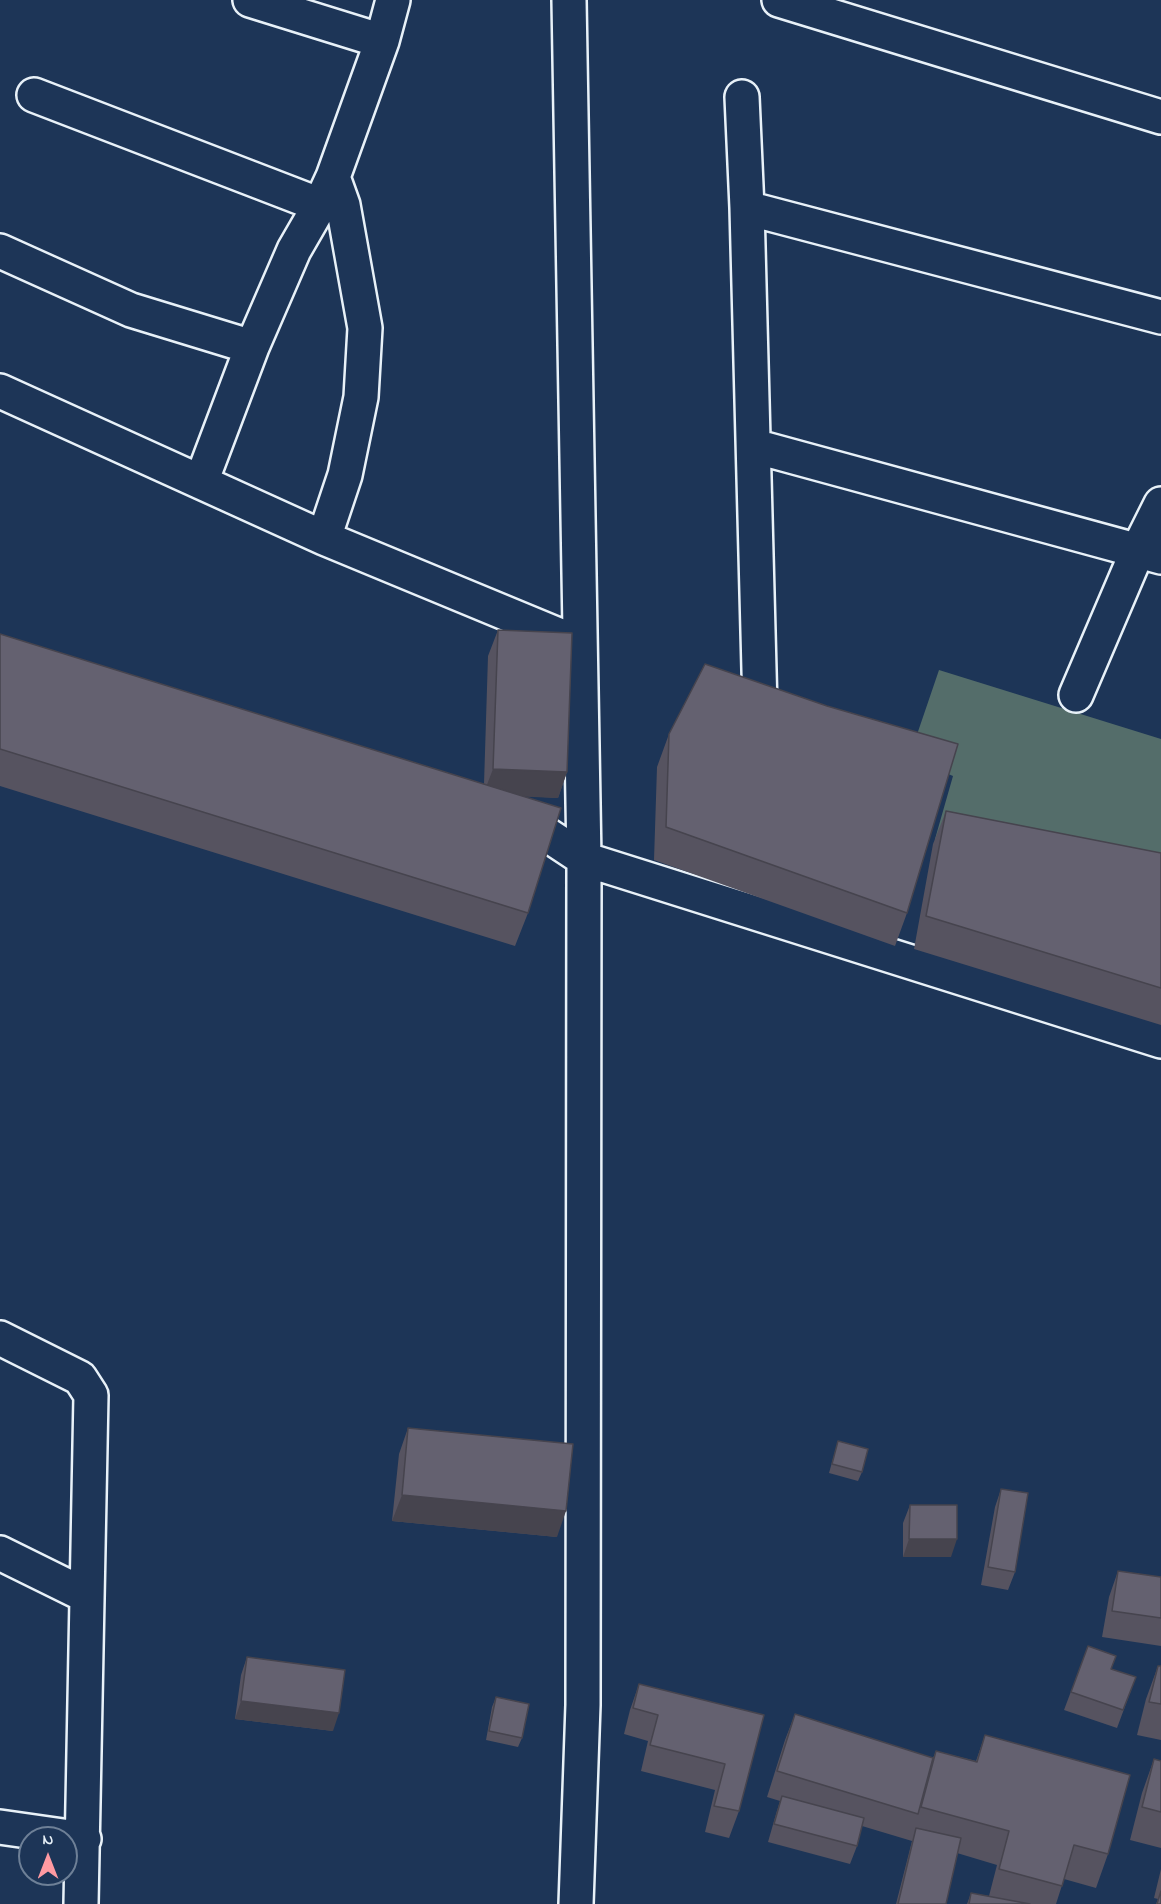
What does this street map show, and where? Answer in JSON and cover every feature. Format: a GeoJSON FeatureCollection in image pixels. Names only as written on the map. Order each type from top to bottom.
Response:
{"type":"FeatureCollection","features":[{"type":"Feature","properties":{"kind":"street"},"geometry":{"type":"LineString","coordinates":[[250,0],[382,41]]}},
{"type":"Feature","properties":{"kind":"street"},"geometry":{"type":"LineString","coordinates":[[201,482],[252,347],[294,250],[327,191],[382,41],[393,0]]}},
{"type":"Feature","properties":{"kind":"street"},"geometry":{"type":"LineString","coordinates":[[569,0],[584,859],[583,1705],[576,1904]]}},
{"type":"Feature","properties":{"kind":"street"},"geometry":{"type":"LineString","coordinates":[[779,0],[1161,117]]}},
{"type":"Feature","properties":{"kind":"street"},"geometry":{"type":"LineString","coordinates":[[34,95],[327,191],[343,205],[365,328],[361,397],[345,475],[324,538]]}},
{"type":"Feature","properties":{"kind":"street"},"geometry":{"type":"LineString","coordinates":[[742,97],[760,708]]}},
{"type":"Feature","properties":{"kind":"street"},"geometry":{"type":"LineString","coordinates":[[747,208],[1161,317]]}},
{"type":"Feature","properties":{"kind":"street"},"geometry":{"type":"LineString","coordinates":[[0,251],[130,310],[252,347]]}},
{"type":"Feature","properties":{"kind":"street"},"geometry":{"type":"LineString","coordinates":[[0,391],[324,538],[580,645]]}},
{"type":"Feature","properties":{"kind":"street"},"geometry":{"type":"LineString","coordinates":[[754,446],[1150,554]]}},
{"type":"Feature","properties":{"kind":"street"},"geometry":{"type":"LineString","coordinates":[[1076,695],[1150,554],[1161,504]]}},
{"type":"Feature","properties":{"kind":"street"},"geometry":{"type":"LineString","coordinates":[[486,803],[525,820],[584,859],[1161,1041]]}},
{"type":"Feature","properties":{"kind":"street"},"geometry":{"type":"LineString","coordinates":[[0,1338],[80,1378],[91,1395],[81,1904]]}},
{"type":"Feature","properties":{"kind":"street"},"geometry":{"type":"LineString","coordinates":[[0,1553],[87,1596]]}},
{"type":"Feature","properties":{"kind":"street"},"geometry":{"type":"LineString","coordinates":[[0,1827],[84,1839]]}},
{"type":"Feature","properties":{"kind":"green space"},"geometry":{"type":"Polygon","coordinates":[[[939,670],[1161,739],[1161,882],[935,839],[953,776],[909,758],[939,670]]]}},
{"type":"Feature","properties":{"kind":"building"},"geometry":{"type":"Polygon","coordinates":[[[498,630],[572,633],[567,772],[493,769],[498,630]]]}},
{"type":"Feature","properties":{"kind":"building"},"geometry":{"type":"Polygon","coordinates":[[[0,634],[561,808],[528,913],[0,749],[0,634]]]}},
{"type":"Feature","properties":{"kind":"building"},"geometry":{"type":"Polygon","coordinates":[[[705,664],[827,706],[958,744],[907,913],[666,827],[669,734],[705,664]]]}},
{"type":"Feature","properties":{"kind":"building"},"geometry":{"type":"Polygon","coordinates":[[[946,811],[1161,853],[1161,988],[926,916],[946,811]]]}},
{"type":"Feature","properties":{"kind":"building"},"geometry":{"type":"Polygon","coordinates":[[[408,1428],[573,1444],[566,1511],[402,1495],[408,1428]]]}},
{"type":"Feature","properties":{"kind":"building"},"geometry":{"type":"Polygon","coordinates":[[[838,1441],[868,1449],[862,1472],[832,1464],[838,1441]]]}},
{"type":"Feature","properties":{"kind":"building"},"geometry":{"type":"Polygon","coordinates":[[[1001,1489],[1028,1493],[1015,1572],[988,1567],[1001,1489]]]}},
{"type":"Feature","properties":{"kind":"building"},"geometry":{"type":"Polygon","coordinates":[[[910,1505],[957,1505],[957,1539],[909,1539],[910,1505]]]}},
{"type":"Feature","properties":{"kind":"building"},"geometry":{"type":"Polygon","coordinates":[[[1118,1571],[1161,1577],[1161,1618],[1112,1611],[1118,1571]]]}},
{"type":"Feature","properties":{"kind":"building"},"geometry":{"type":"Polygon","coordinates":[[[1088,1646],[1116,1656],[1111,1669],[1136,1677],[1123,1710],[1071,1692],[1088,1646]]]}},
{"type":"Feature","properties":{"kind":"building"},"geometry":{"type":"Polygon","coordinates":[[[247,1657],[345,1670],[339,1713],[241,1701],[247,1657]]]}},
{"type":"Feature","properties":{"kind":"building"},"geometry":{"type":"Polygon","coordinates":[[[1158,1666],[1161,1666],[1161,1704],[1149,1702],[1158,1666]]]}},
{"type":"Feature","properties":{"kind":"building"},"geometry":{"type":"Polygon","coordinates":[[[639,1684],[764,1715],[739,1811],[714,1806],[725,1764],[650,1745],[658,1715],[633,1708],[639,1684]]]}},
{"type":"Feature","properties":{"kind":"building"},"geometry":{"type":"Polygon","coordinates":[[[496,1697],[529,1704],[522,1738],[489,1731],[496,1697]]]}},
{"type":"Feature","properties":{"kind":"building"},"geometry":{"type":"Polygon","coordinates":[[[795,1714],[933,1758],[918,1814],[777,1771],[795,1714]]]}},
{"type":"Feature","properties":{"kind":"building"},"geometry":{"type":"Polygon","coordinates":[[[985,1735],[1130,1775],[1108,1854],[1074,1845],[1062,1886],[999,1869],[1009,1831],[921,1807],[936,1751],[977,1762],[985,1735]]]}},
{"type":"Feature","properties":{"kind":"building"},"geometry":{"type":"Polygon","coordinates":[[[1154,1759],[1161,1761],[1161,1812],[1142,1807],[1154,1759]]]}},
{"type":"Feature","properties":{"kind":"building"},"geometry":{"type":"Polygon","coordinates":[[[782,1796],[864,1818],[857,1846],[774,1824],[782,1796]]]}},
{"type":"Feature","properties":{"kind":"building"},"geometry":{"type":"Polygon","coordinates":[[[916,1828],[961,1838],[946,1904],[898,1904],[916,1828]]]}},
{"type":"Feature","properties":{"kind":"building"},"geometry":{"type":"Polygon","coordinates":[[[1161,1891],[1161,1904],[1157,1904],[1161,1891]]]}},
{"type":"Feature","properties":{"kind":"building"},"geometry":{"type":"Polygon","coordinates":[[[971,1893],[1030,1904],[969,1904],[971,1893]]]}}]}
